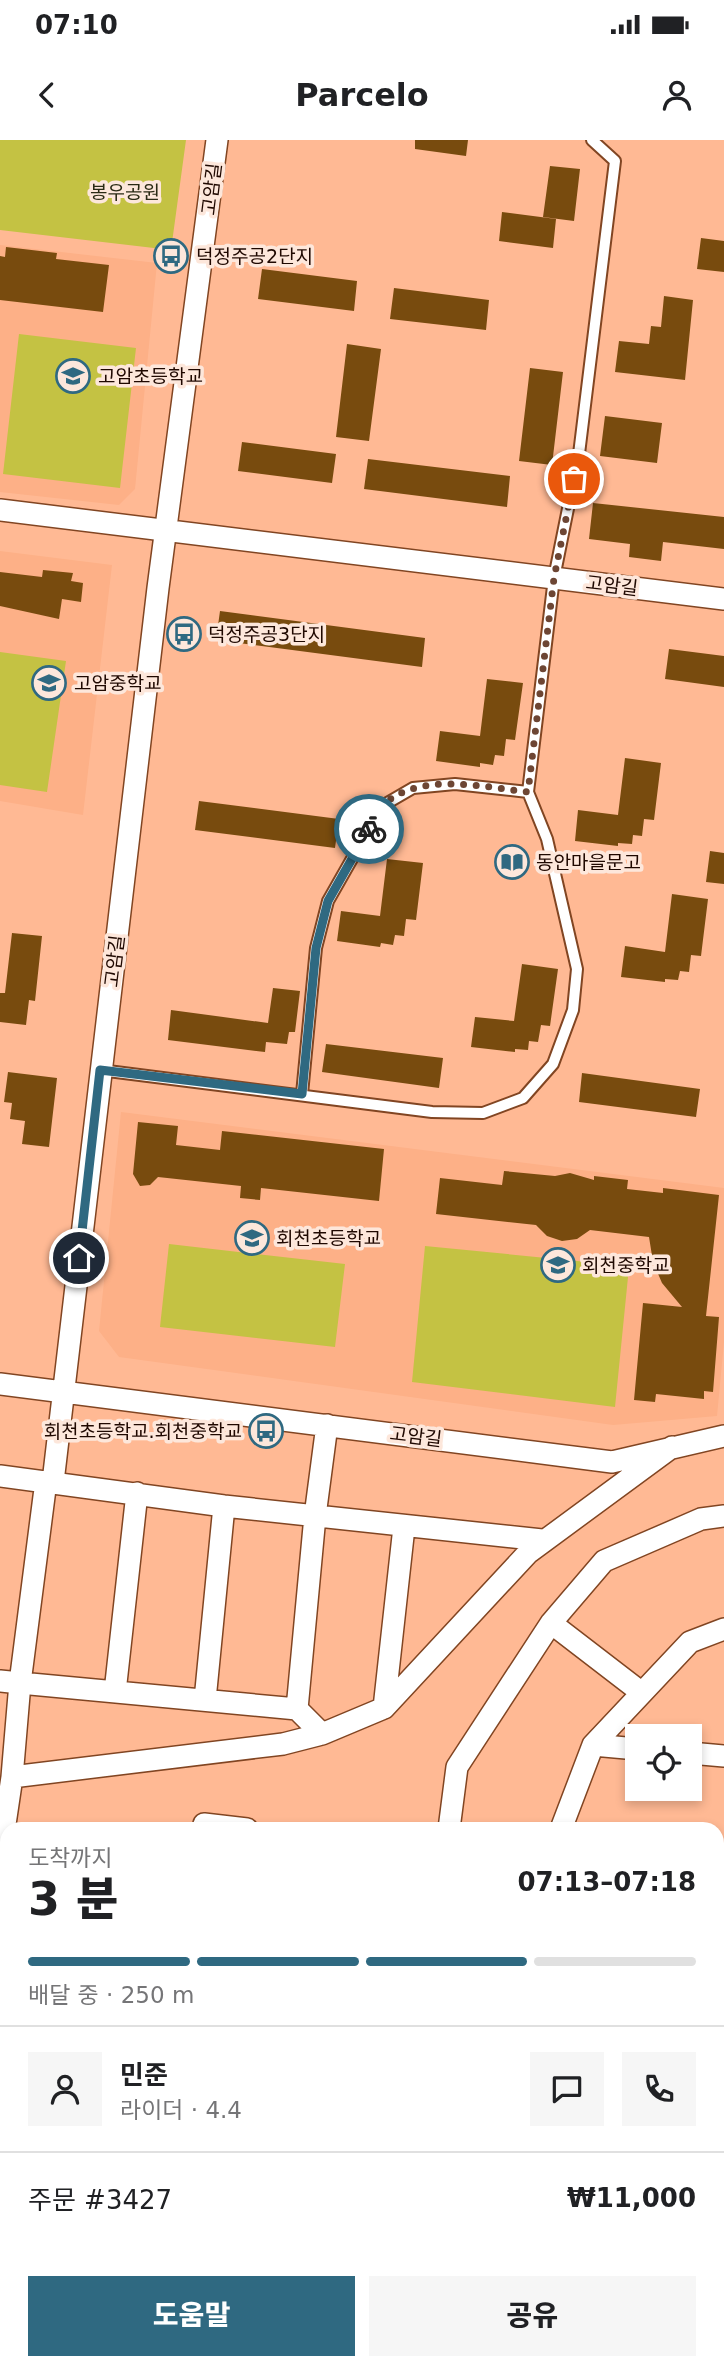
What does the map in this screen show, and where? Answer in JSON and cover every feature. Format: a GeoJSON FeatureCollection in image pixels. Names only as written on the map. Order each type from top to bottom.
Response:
{"type":"FeatureCollection","features":[{"type":"Feature","properties":{"kind":"street","name":"고암길"},"geometry":{"type":"LineString","coordinates":[[64,1392],[100,1070],[217,140]]}},
{"type":"Feature","properties":{"kind":"street","name":"고암길"},"geometry":{"type":"LineString","coordinates":[[0,510],[724,599]]}},
{"type":"Feature","properties":{"kind":"street","name":"고암길"},"geometry":{"type":"LineString","coordinates":[[0,1384],[612,1462],[724,1436]]}},
{"type":"Feature","properties":{"kind":"street"},"geometry":{"type":"LineString","coordinates":[[4,1822],[12,1777],[10,1682],[50,1481],[64,1392]]}},
{"type":"Feature","properties":{"kind":"street"},"geometry":{"type":"LineString","coordinates":[[297,1709],[315,1516],[327,1425]]}},
{"type":"Feature","properties":{"kind":"street"},"geometry":{"type":"LineString","coordinates":[[12,1777],[283,1744],[322,1734],[384,1708],[542,1541],[672,1447]]}},
{"type":"Feature","properties":{"kind":"street"},"geometry":{"type":"LineString","coordinates":[[0,1476],[224,1506],[542,1541]]}},
{"type":"Feature","properties":{"kind":"street"},"geometry":{"type":"LineString","coordinates":[[115,1692],[137,1493]]}},
{"type":"Feature","properties":{"kind":"street"},"geometry":{"type":"LineString","coordinates":[[205,1700],[224,1506]]}},
{"type":"Feature","properties":{"kind":"street"},"geometry":{"type":"LineString","coordinates":[[450,1822],[457,1767],[551,1623],[604,1561],[701,1519],[724,1516]]}},
{"type":"Feature","properties":{"kind":"street"},"geometry":{"type":"LineString","coordinates":[[384,1708],[404,1527]]}},
{"type":"Feature","properties":{"kind":"street"},"geometry":{"type":"LineString","coordinates":[[551,1623],[642,1693]]}},
{"type":"Feature","properties":{"kind":"street"},"geometry":{"type":"LineString","coordinates":[[564,1822],[593,1745],[690,1643],[724,1629]]}},
{"type":"Feature","properties":{"kind":"street"},"geometry":{"type":"LineString","coordinates":[[10,1682],[297,1709],[322,1734]]}},
{"type":"Feature","properties":{"kind":"street"},"geometry":{"type":"LineString","coordinates":[[593,1745],[625,1748]]}},
{"type":"Feature","properties":{"kind":"street"},"geometry":{"type":"LineString","coordinates":[[702,1754],[724,1756]]}},
{"type":"Feature","properties":{"kind":"lane"},"geometry":{"type":"LineString","coordinates":[[100,1070],[432,1112],[483,1113],[523,1098],[553,1064],[573,1010],[577,969],[547,839],[528,792],[554,578],[579,454],[614,161],[592,140]]}},
{"type":"Feature","properties":{"kind":"lane"},"geometry":{"type":"LineString","coordinates":[[302,1094],[316,948],[328,901],[382,806],[412,788],[455,785],[528,792]]}},
{"type":"Feature","properties":{"kind":"shaded area","name":"고암초등학교"},"geometry":{"type":"Polygon","coordinates":[[[0,245],[157,263],[135,489],[119,505],[0,492],[0,245]]]}},
{"type":"Feature","properties":{"kind":"shaded area","name":"고암중학교"},"geometry":{"type":"Polygon","coordinates":[[[0,551],[112,565],[83,815],[0,801],[0,551]]]}},
{"type":"Feature","properties":{"kind":"shaded area"},"geometry":{"type":"Polygon","coordinates":[[[121,1112],[724,1188],[724,1342],[717,1416],[613,1425],[119,1357],[99,1331],[121,1112]]]}},
{"type":"Feature","properties":{"kind":"green space","name":"봉우공원"},"geometry":{"type":"Polygon","coordinates":[[[0,140],[186,140],[171,250],[0,230],[0,140]]]}},
{"type":"Feature","properties":{"kind":"green space"},"geometry":{"type":"Polygon","coordinates":[[[19,334],[136,348],[120,488],[3,474],[19,334]]]}},
{"type":"Feature","properties":{"kind":"green space"},"geometry":{"type":"Polygon","coordinates":[[[0,652],[66,661],[47,792],[0,785],[0,652]]]}},
{"type":"Feature","properties":{"kind":"green space"},"geometry":{"type":"Polygon","coordinates":[[[169,1244],[345,1264],[335,1347],[160,1327],[169,1244]]]}},
{"type":"Feature","properties":{"kind":"green space"},"geometry":{"type":"Polygon","coordinates":[[[425,1246],[618,1265],[628,1277],[615,1407],[412,1382],[425,1246]]]}},
{"type":"Feature","properties":{"kind":"building"},"geometry":{"type":"Polygon","coordinates":[[[415,140],[468,140],[466,156],[415,149],[415,140]]]}},
{"type":"Feature","properties":{"kind":"building"},"geometry":{"type":"Polygon","coordinates":[[[550,166],[580,169],[574,221],[543,217],[550,166]]]}},
{"type":"Feature","properties":{"kind":"building"},"geometry":{"type":"Polygon","coordinates":[[[502,212],[556,219],[553,248],[499,241],[502,212]]]}},
{"type":"Feature","properties":{"kind":"building"},"geometry":{"type":"Polygon","coordinates":[[[701,238],[724,241],[724,272],[697,269],[701,238]]]}},
{"type":"Feature","properties":{"kind":"building"},"geometry":{"type":"Polygon","coordinates":[[[6,247],[57,253],[56,259],[109,265],[103,312],[0,300],[0,256],[5,257],[6,247]]]}},
{"type":"Feature","properties":{"kind":"building"},"geometry":{"type":"Polygon","coordinates":[[[262,269],[357,281],[354,311],[258,299],[262,269]]]}},
{"type":"Feature","properties":{"kind":"building"},"geometry":{"type":"Polygon","coordinates":[[[394,288],[489,300],[486,330],[390,319],[394,288]]]}},
{"type":"Feature","properties":{"kind":"building"},"geometry":{"type":"Polygon","coordinates":[[[664,296],[693,300],[685,380],[615,372],[619,341],[649,344],[651,326],[661,327],[664,296]]]}},
{"type":"Feature","properties":{"kind":"building"},"geometry":{"type":"Polygon","coordinates":[[[347,344],[381,349],[369,441],[336,437],[347,344]]]}},
{"type":"Feature","properties":{"kind":"building"},"geometry":{"type":"Polygon","coordinates":[[[530,368],[563,372],[552,465],[519,461],[530,368]]]}},
{"type":"Feature","properties":{"kind":"building"},"geometry":{"type":"Polygon","coordinates":[[[605,416],[662,423],[657,463],[600,456],[605,416]]]}},
{"type":"Feature","properties":{"kind":"building"},"geometry":{"type":"Polygon","coordinates":[[[242,442],[336,454],[332,483],[238,471],[242,442]]]}},
{"type":"Feature","properties":{"kind":"building"},"geometry":{"type":"Polygon","coordinates":[[[368,459],[510,476],[507,507],[364,489],[368,459]]]}},
{"type":"Feature","properties":{"kind":"building"},"geometry":{"type":"Polygon","coordinates":[[[593,503],[724,517],[724,549],[663,542],[661,561],[629,557],[630,544],[589,539],[593,503]]]}},
{"type":"Feature","properties":{"kind":"building"},"geometry":{"type":"Polygon","coordinates":[[[43,570],[73,573],[71,581],[83,583],[81,602],[62,599],[59,619],[0,606],[0,572],[42,577],[43,570]]]}},
{"type":"Feature","properties":{"kind":"building"},"geometry":{"type":"Polygon","coordinates":[[[220,611],[425,638],[422,667],[216,640],[220,611]]]}},
{"type":"Feature","properties":{"kind":"building"},"geometry":{"type":"Polygon","coordinates":[[[669,649],[724,656],[724,687],[665,679],[669,649]]]}},
{"type":"Feature","properties":{"kind":"building"},"geometry":{"type":"Polygon","coordinates":[[[487,679],[523,683],[515,740],[506,739],[504,756],[495,755],[493,765],[480,763],[480,767],[436,761],[440,731],[480,736],[487,679]]]}},
{"type":"Feature","properties":{"kind":"building"},"geometry":{"type":"Polygon","coordinates":[[[625,758],[661,763],[654,820],[644,819],[642,836],[633,835],[632,844],[618,843],[618,846],[575,841],[578,810],[618,815],[625,758]]]}},
{"type":"Feature","properties":{"kind":"building"},"geometry":{"type":"Polygon","coordinates":[[[199,801],[339,819],[335,848],[195,830],[199,801]]]}},
{"type":"Feature","properties":{"kind":"building"},"geometry":{"type":"Polygon","coordinates":[[[710,851],[724,853],[724,884],[706,882],[710,851]]]}},
{"type":"Feature","properties":{"kind":"building"},"geometry":{"type":"Polygon","coordinates":[[[387,859],[423,863],[416,920],[406,919],[404,936],[395,935],[393,945],[381,943],[380,947],[337,941],[341,911],[380,916],[387,859]]]}},
{"type":"Feature","properties":{"kind":"building"},"geometry":{"type":"Polygon","coordinates":[[[672,894],[708,899],[701,956],[691,955],[689,972],[680,971],[678,980],[665,979],[665,982],[621,977],[625,946],[665,952],[672,894]]]}},
{"type":"Feature","properties":{"kind":"building"},"geometry":{"type":"Polygon","coordinates":[[[12,933],[42,936],[35,1001],[29,1000],[26,1025],[0,1022],[0,993],[5,993],[12,933]]]}},
{"type":"Feature","properties":{"kind":"building"},"geometry":{"type":"Polygon","coordinates":[[[522,964],[558,969],[550,1026],[541,1025],[538,1042],[529,1041],[528,1050],[515,1049],[515,1052],[471,1047],[475,1017],[514,1021],[522,964]]]}},
{"type":"Feature","properties":{"kind":"building"},"geometry":{"type":"Polygon","coordinates":[[[273,988],[300,991],[295,1032],[289,1032],[287,1044],[266,1042],[265,1052],[168,1040],[171,1010],[268,1023],[273,988]]]}},
{"type":"Feature","properties":{"kind":"building"},"geometry":{"type":"Polygon","coordinates":[[[326,1044],[443,1058],[439,1088],[322,1072],[326,1044]]]}},
{"type":"Feature","properties":{"kind":"building"},"geometry":{"type":"Polygon","coordinates":[[[8,1072],[57,1078],[49,1147],[22,1144],[25,1121],[10,1119],[12,1103],[4,1102],[8,1072]]]}},
{"type":"Feature","properties":{"kind":"building"},"geometry":{"type":"Polygon","coordinates":[[[582,1073],[700,1089],[696,1117],[579,1102],[582,1073]]]}},
{"type":"Feature","properties":{"kind":"building"},"geometry":{"type":"Polygon","coordinates":[[[138,1122],[178,1126],[176,1145],[220,1150],[222,1131],[384,1149],[379,1201],[261,1188],[260,1200],[240,1198],[241,1186],[158,1177],[150,1185],[140,1186],[133,1174],[138,1122]]]}},
{"type":"Feature","properties":{"kind":"building"},"geometry":{"type":"Polygon","coordinates":[[[504,1171],[555,1176],[570,1173],[594,1180],[594,1176],[628,1180],[627,1189],[663,1193],[663,1188],[719,1195],[706,1316],[719,1317],[713,1392],[704,1391],[704,1399],[656,1394],[655,1402],[634,1400],[643,1303],[682,1307],[662,1283],[653,1262],[649,1237],[590,1230],[577,1239],[562,1241],[547,1236],[536,1225],[436,1214],[440,1178],[502,1185],[504,1171]]]}},
{"type":"Feature","properties":{"kind":"way so far"},"geometry":{"type":"LineString","coordinates":[[369,829],[382,806],[412,788],[455,785],[528,792],[554,578],[574,479]]}},
{"type":"Feature","properties":{"kind":"place","name":"덕정주공2단지"},"geometry":{"type":"Point","coordinates":[171,256]}},
{"type":"Feature","properties":{"kind":"place","name":"고암초등학교"},"geometry":{"type":"Point","coordinates":[73,376]}},
{"type":"Feature","properties":{"kind":"place","name":"덕정주공3단지"},"geometry":{"type":"Point","coordinates":[184,634]}},
{"type":"Feature","properties":{"kind":"place","name":"고암중학교"},"geometry":{"type":"Point","coordinates":[49,683]}},
{"type":"Feature","properties":{"kind":"place","name":"동안마을문고"},"geometry":{"type":"Point","coordinates":[512,862]}},
{"type":"Feature","properties":{"kind":"place","name":"회천초등학교"},"geometry":{"type":"Point","coordinates":[252,1238]}},
{"type":"Feature","properties":{"kind":"place","name":"회천중학교"},"geometry":{"type":"Point","coordinates":[558,1265]}},
{"type":"Feature","properties":{"kind":"place","name":"회천초등학교.회천중학교"},"geometry":{"type":"Point","coordinates":[266,1431]}},
{"type":"Feature","properties":{"kind":"route"},"geometry":{"type":"LineString","coordinates":[[79,1258],[100,1070],[302,1094],[311,1023],[316,948],[328,901],[369,829]]}}]}
